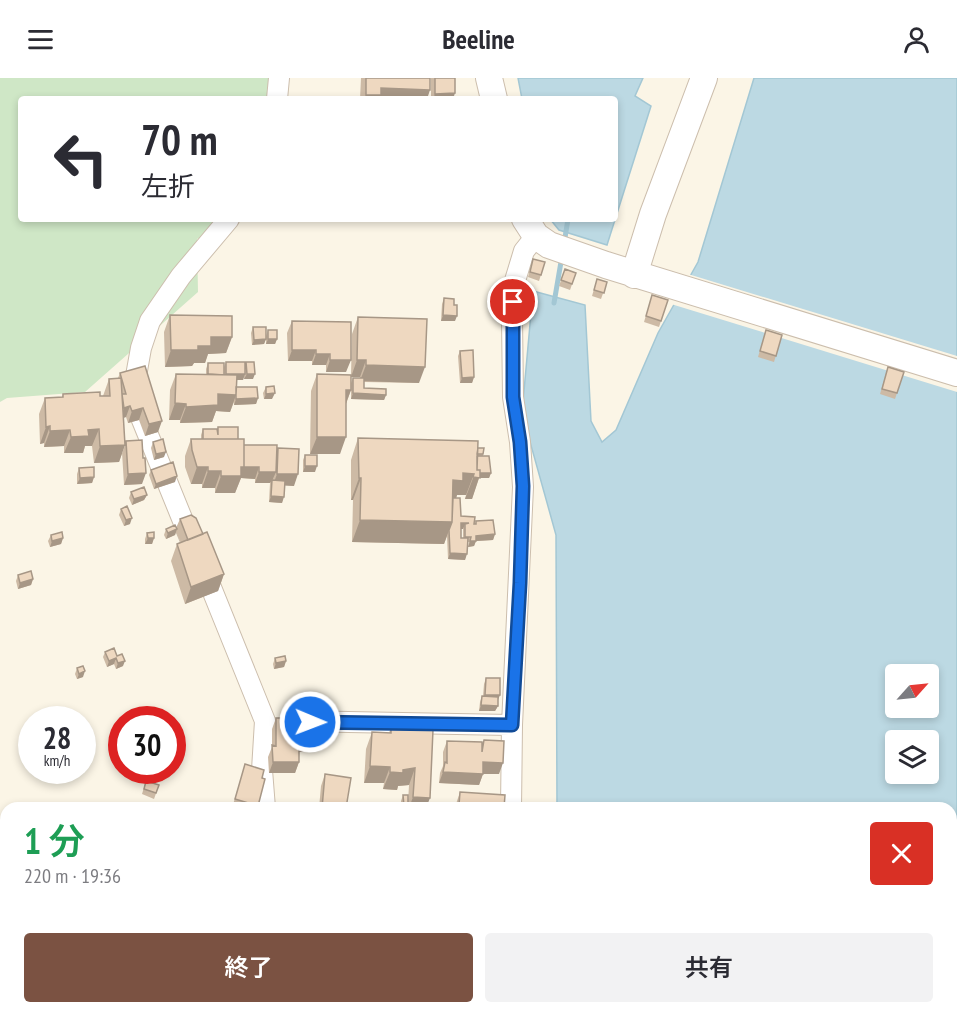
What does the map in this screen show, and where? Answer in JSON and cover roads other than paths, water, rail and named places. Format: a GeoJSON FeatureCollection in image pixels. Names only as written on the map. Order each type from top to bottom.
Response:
{"type":"FeatureCollection","features":[{"type":"Feature","properties":{"kind":"street"},"geometry":{"type":"LineString","coordinates":[[277,96],[279,78]]}},
{"type":"Feature","properties":{"kind":"street"},"geometry":{"type":"LineString","coordinates":[[489,78],[493,96]]}},
{"type":"Feature","properties":{"kind":"street"},"geometry":{"type":"LineString","coordinates":[[633,275],[652,214],[704,78]]}},
{"type":"Feature","properties":{"kind":"street"},"geometry":{"type":"LineString","coordinates":[[226,222],[181,276],[150,321],[141,348],[136,376],[140,415],[265,721],[262,770],[265,802]]}},
{"type":"Feature","properties":{"kind":"street"},"geometry":{"type":"LineString","coordinates":[[511,802],[512,725],[523,486],[520,442],[513,397],[512,319],[514,284],[524,251],[537,233],[633,275],[957,373]]}},
{"type":"Feature","properties":{"kind":"street"},"geometry":{"type":"LineString","coordinates":[[265,721],[512,725]]}},
{"type":"Feature","properties":{"kind":"water"},"geometry":{"type":"Polygon","coordinates":[[[518,78],[643,78],[635,96],[651,106],[618,210],[618,96],[521,96],[518,78]]]}},
{"type":"Feature","properties":{"kind":"water"},"geometry":{"type":"Polygon","coordinates":[[[754,78],[957,78],[957,802],[557,802],[556,535],[522,413],[533,291],[585,305],[591,421],[602,442],[616,430],[658,333],[698,262],[754,78]]]}},
{"type":"Feature","properties":{"kind":"water"},"geometry":{"type":"Polygon","coordinates":[[[552,222],[614,222],[607,245],[559,230],[552,222]]]}},
{"type":"Feature","properties":{"kind":"waterway"},"geometry":{"type":"LineString","coordinates":[[564,244],[568,222]]}},
{"type":"Feature","properties":{"kind":"waterway"},"geometry":{"type":"LineString","coordinates":[[554,303],[562,256]]}}]}
